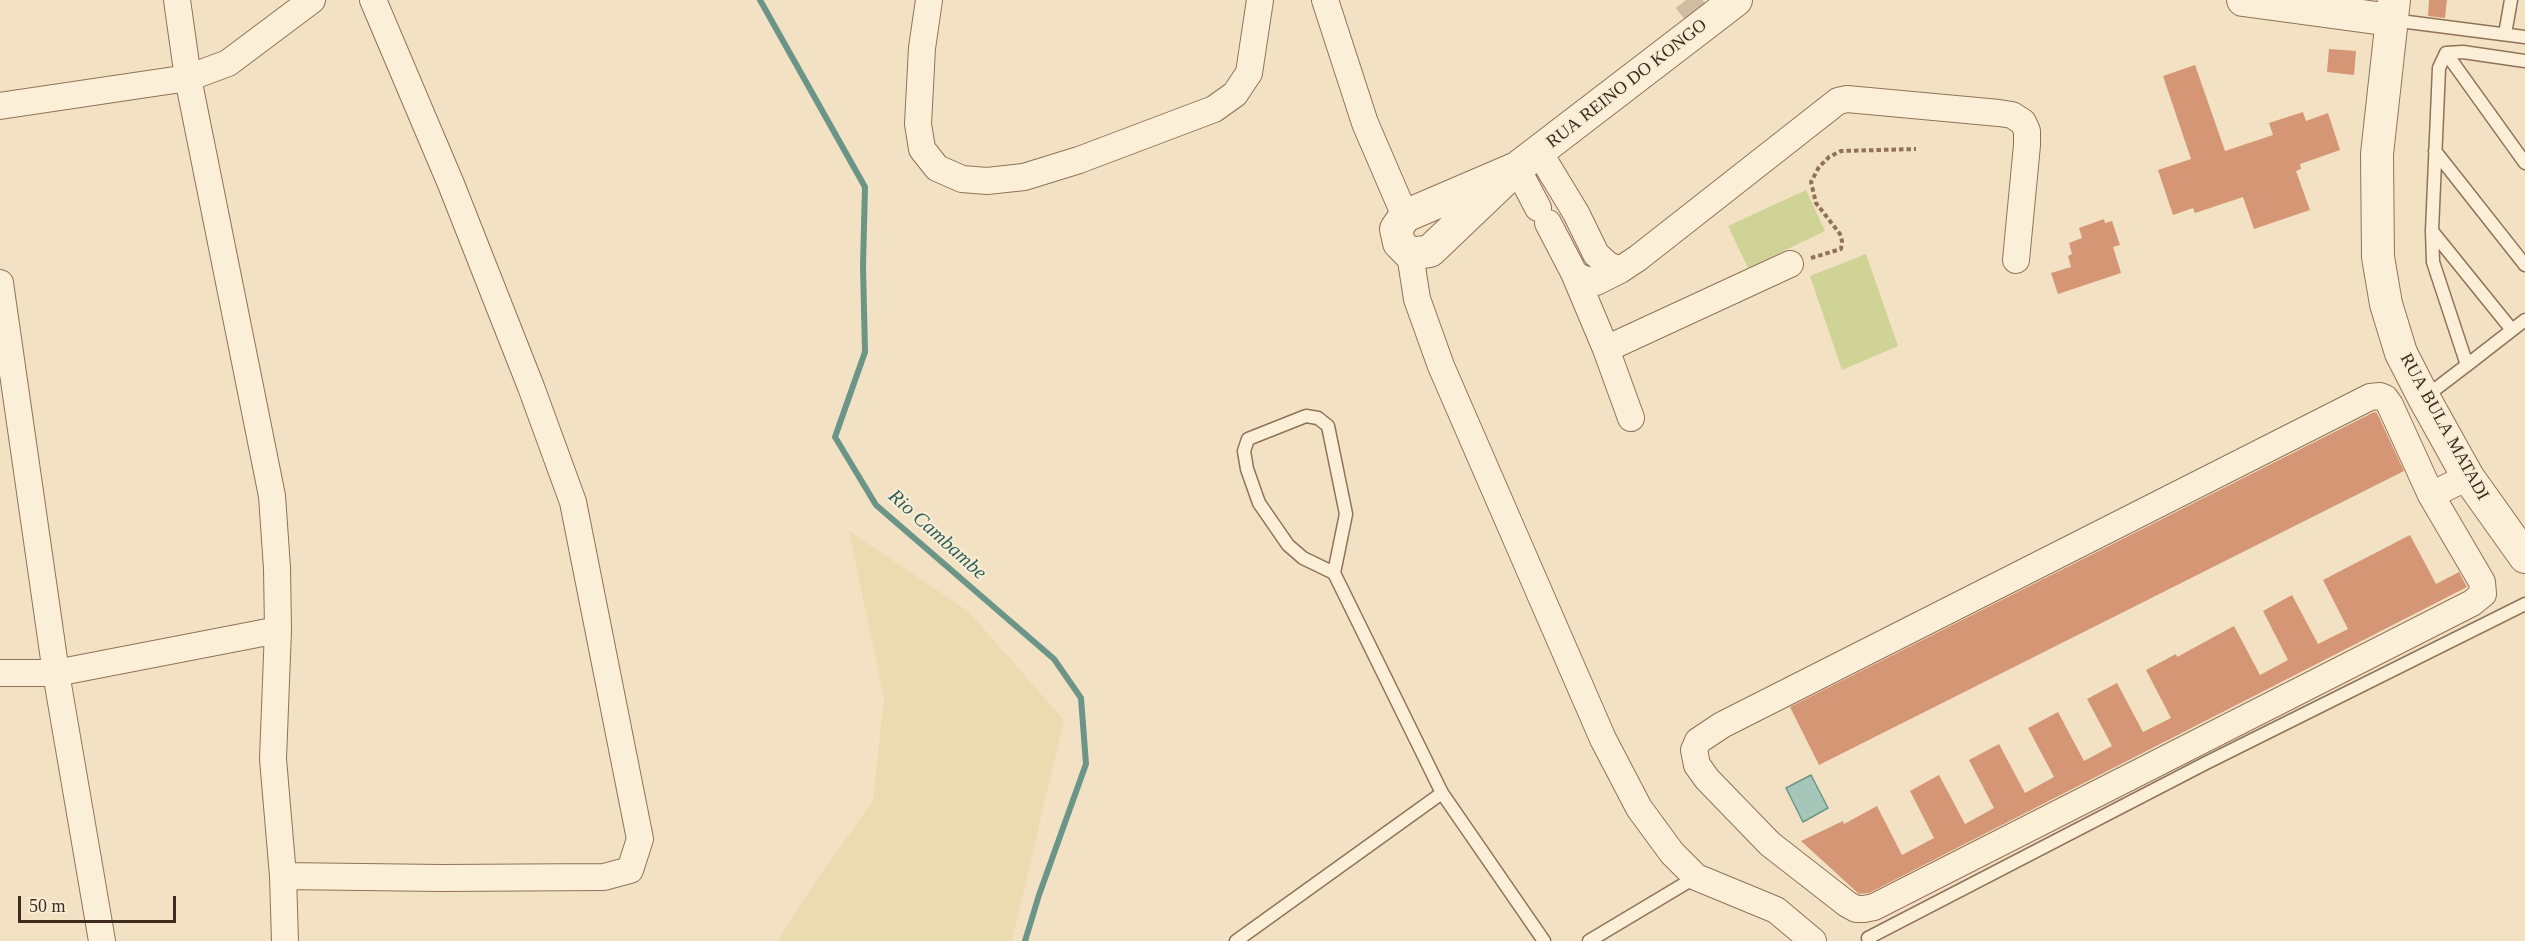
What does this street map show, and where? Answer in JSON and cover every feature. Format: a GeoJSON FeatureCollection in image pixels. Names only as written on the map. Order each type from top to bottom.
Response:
{"type":"FeatureCollection","features":[{"type":"Feature","properties":{"kind":"street"},"geometry":{"type":"LineString","coordinates":[[177,0],[188,78],[272,496],[278,630],[273,759],[283,876],[285,941]]}},
{"type":"Feature","properties":{"kind":"street"},"geometry":{"type":"LineString","coordinates":[[0,106],[188,78],[228,63],[312,0]]}},
{"type":"Feature","properties":{"kind":"street"},"geometry":{"type":"LineString","coordinates":[[283,876],[604,877],[630,870],[640,839],[573,502],[531,387],[451,184],[374,0]]}},
{"type":"Feature","properties":{"kind":"street"},"geometry":{"type":"LineString","coordinates":[[929,0],[922,48],[918,124],[922,149],[937,168],[962,179],[987,181],[1024,177],[1079,160],[1214,109],[1235,94],[1249,73],[1260,0]]}},
{"type":"Feature","properties":{"kind":"street"},"geometry":{"type":"LineString","coordinates":[[1325,0],[1365,123],[1405,216],[1396,229],[1399,243],[1410,254],[1417,299],[1441,366],[1603,739],[1639,808],[1672,853],[1696,877],[1776,910],[1813,941]]}},
{"type":"Feature","properties":{"kind":"street"},"geometry":{"type":"LineString","coordinates":[[2243,0],[2393,10]]}},
{"type":"Feature","properties":{"kind":"street","name":"RUA REINO DO KONGO"},"geometry":{"type":"LineString","coordinates":[[1410,254],[1430,251],[1528,160],[1724,3]]}},
{"type":"Feature","properties":{"kind":"street","name":"RUA BULA MATADI"},"geometry":{"type":"LineString","coordinates":[[2393,10],[2377,154],[2378,257],[2386,304],[2401,353],[2424,398],[2464,469],[2525,557]]}},
{"type":"Feature","properties":{"kind":"street"},"geometry":{"type":"LineString","coordinates":[[1574,273],[1581,278],[1596,282],[1620,270],[1838,101],[1847,99],[1999,113],[2012,115],[2023,122],[2027,131],[2027,145],[2016,260]]}},
{"type":"Feature","properties":{"kind":"street"},"geometry":{"type":"LineString","coordinates":[[1528,160],[1576,213],[1596,254],[1608,265],[1620,270]]}},
{"type":"Feature","properties":{"kind":"street"},"geometry":{"type":"LineString","coordinates":[[1528,160],[1546,221],[1574,273],[1606,349],[1631,418]]}},
{"type":"Feature","properties":{"kind":"street","name":"RUA REINO DO KONGO"},"geometry":{"type":"LineString","coordinates":[[1405,216],[1528,160]]}},
{"type":"Feature","properties":{"kind":"street"},"geometry":{"type":"LineString","coordinates":[[1546,221],[1572,220],[1576,213]]}},
{"type":"Feature","properties":{"kind":"street"},"geometry":{"type":"LineString","coordinates":[[1606,349],[1790,264]]}},
{"type":"Feature","properties":{"kind":"street"},"geometry":{"type":"LineString","coordinates":[[0,283],[56,673],[102,941]]}},
{"type":"Feature","properties":{"kind":"street"},"geometry":{"type":"LineString","coordinates":[[2370,397],[2385,398],[2390,405],[2428,488],[2482,582],[2483,594],[2472,603],[1874,907],[1856,909],[1847,904],[1770,844],[1707,779],[1694,758],[1698,741],[1722,724],[2370,397]]}},
{"type":"Feature","properties":{"kind":"street"},"geometry":{"type":"LineString","coordinates":[[2428,488],[2464,469]]}},
{"type":"Feature","properties":{"kind":"street"},"geometry":{"type":"LineString","coordinates":[[0,674],[56,673],[278,630]]}},
{"type":"Feature","properties":{"kind":"lane"},"geometry":{"type":"LineString","coordinates":[[2505,34],[2511,0]]}},
{"type":"Feature","properties":{"kind":"lane"},"geometry":{"type":"LineString","coordinates":[[2393,10],[2525,37]]}},
{"type":"Feature","properties":{"kind":"lane"},"geometry":{"type":"LineString","coordinates":[[2446,53],[2463,52],[2524,63]]}},
{"type":"Feature","properties":{"kind":"lane"},"geometry":{"type":"LineString","coordinates":[[2446,53],[2439,68],[2432,231],[2433,262],[2467,365]]}},
{"type":"Feature","properties":{"kind":"lane"},"geometry":{"type":"LineString","coordinates":[[2446,53],[2525,163]]}},
{"type":"Feature","properties":{"kind":"lane"},"geometry":{"type":"LineString","coordinates":[[2435,151],[2525,265]]}},
{"type":"Feature","properties":{"kind":"lane"},"geometry":{"type":"LineString","coordinates":[[2432,231],[2512,330]]}},
{"type":"Feature","properties":{"kind":"lane"},"geometry":{"type":"LineString","coordinates":[[2424,398],[2525,320]]}},
{"type":"Feature","properties":{"kind":"lane"},"geometry":{"type":"LineString","coordinates":[[1334,573],[1347,514],[1328,426],[1318,418],[1306,416],[1248,439],[1244,451],[1247,469],[1259,503],[1288,546],[1303,558],[1334,573],[1442,793],[1544,941]]}},
{"type":"Feature","properties":{"kind":"lane"},"geometry":{"type":"LineString","coordinates":[[1868,938],[2206,763],[2525,604]]}},
{"type":"Feature","properties":{"kind":"lane"},"geometry":{"type":"LineString","coordinates":[[1236,941],[1442,793]]}},
{"type":"Feature","properties":{"kind":"lane"},"geometry":{"type":"LineString","coordinates":[[1589,941],[1696,877]]}},
{"type":"Feature","properties":{"kind":"path"},"geometry":{"type":"LineString","coordinates":[[1790,264],[1841,249],[1840,234],[1823,215],[1812,191],[1814,175],[1829,157],[1841,151],[1860,149],[1916,149]]}},
{"type":"Feature","properties":{"kind":"shaded area"},"geometry":{"type":"Polygon","coordinates":[[[849,531],[968,611],[1064,720],[1012,941],[777,941],[811,888],[873,801],[884,698],[849,531]]]}},
{"type":"Feature","properties":{"kind":"shaded area"},"geometry":{"type":"Polygon","coordinates":[[[1811,775],[1828,808],[1803,822],[1786,788],[1811,775]]]}},
{"type":"Feature","properties":{"kind":"green space"},"geometry":{"type":"Polygon","coordinates":[[[1806,190],[1825,231],[1748,268],[1728,226],[1806,190]]]}},
{"type":"Feature","properties":{"kind":"green space"},"geometry":{"type":"Polygon","coordinates":[[[1866,254],[1898,346],[1842,370],[1810,276],[1866,254]]]}},
{"type":"Feature","properties":{"kind":"building"},"geometry":{"type":"Polygon","coordinates":[[[2429,0],[2447,0],[2445,18],[2428,16],[2429,0]]]}},
{"type":"Feature","properties":{"kind":"building"},"geometry":{"type":"Polygon","coordinates":[[[2329,49],[2356,51],[2354,75],[2327,72],[2329,49]]]}},
{"type":"Feature","properties":{"kind":"building"},"geometry":{"type":"Polygon","coordinates":[[[2195,65],[2225,151],[2273,135],[2269,123],[2303,112],[2306,121],[2328,113],[2340,150],[2300,164],[2301,169],[2296,171],[2310,210],[2254,229],[2243,197],[2195,213],[2193,208],[2173,215],[2158,170],[2191,159],[2163,76],[2195,65]]]}},
{"type":"Feature","properties":{"kind":"building"},"geometry":{"type":"Polygon","coordinates":[[[2104,219],[2105,223],[2112,221],[2120,245],[2113,247],[2121,273],[2058,294],[2051,273],[2071,267],[2068,256],[2072,254],[2069,243],[2082,238],[2079,228],[2104,219]]]}},
{"type":"Feature","properties":{"kind":"building"},"geometry":{"type":"Polygon","coordinates":[[[2374,412],[2377,413],[2404,471],[1819,765],[1790,707],[2374,412]]]}},
{"type":"Feature","properties":{"kind":"building"},"geometry":{"type":"Polygon","coordinates":[[[2410,535],[2436,584],[2459,572],[2467,587],[1869,893],[1859,894],[1801,841],[1843,821],[1844,824],[1877,806],[1902,855],[1934,838],[1910,791],[1939,775],[1965,824],[1994,808],[1969,760],[1999,744],[2025,793],[2054,777],[2028,728],[2058,712],[2084,761],[2112,746],[2087,699],[2117,683],[2143,732],[2171,718],[2146,670],[2176,654],[2177,657],[2234,626],[2260,675],[2288,660],[2263,611],[2292,595],[2318,644],[2348,629],[2323,580],[2410,535]]]}},
{"type":"Feature","properties":{"kind":"waterway","name":"Rio Cambambe"},"geometry":{"type":"LineString","coordinates":[[760,0],[865,187],[863,266],[865,352],[835,437],[876,505],[1054,659],[1081,698],[1086,764],[1025,941]]}},
{"type":"Feature","properties":{"kind":"tunnel"},"geometry":{"type":"LineString","coordinates":[[1686,0],[1705,24]]}}]}
